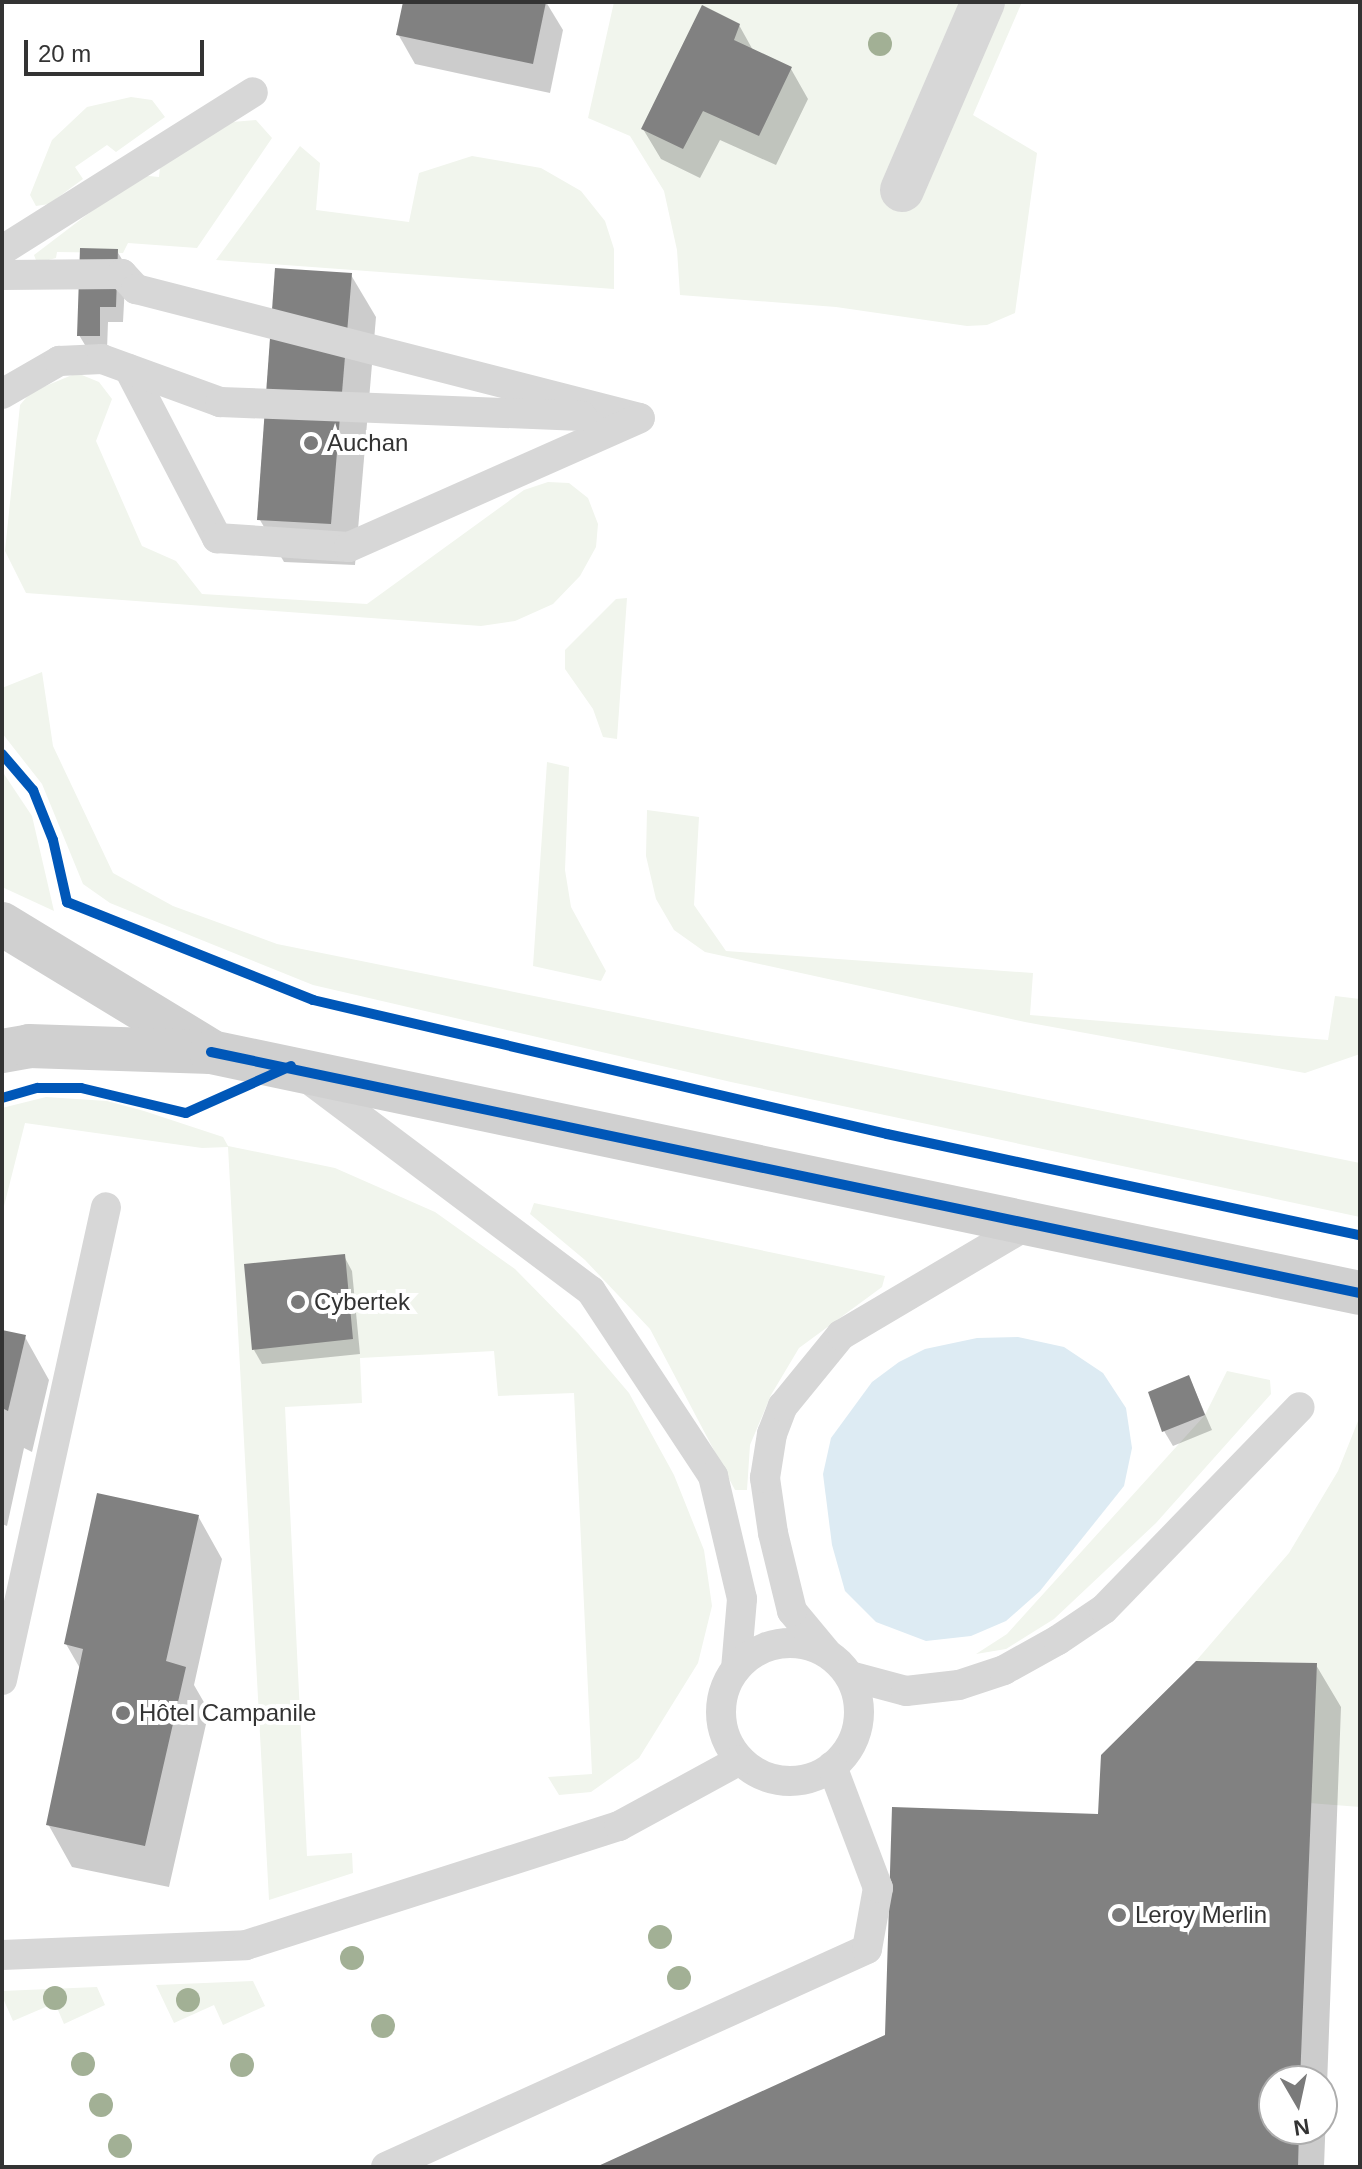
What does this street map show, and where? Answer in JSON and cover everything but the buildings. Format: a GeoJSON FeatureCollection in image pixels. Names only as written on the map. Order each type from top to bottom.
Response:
{"type":"FeatureCollection","features":[{"type":"Feature","properties":{"kind":"main road"},"geometry":{"type":"LineString","coordinates":[[2,924],[211,1052]]}},
{"type":"Feature","properties":{"kind":"main road"},"geometry":{"type":"LineString","coordinates":[[2,1051],[29,1046],[211,1052],[291,1066],[1027,1225],[1360,1293]]}},
{"type":"Feature","properties":{"kind":"street"},"geometry":{"type":"LineString","coordinates":[[902,190],[983,2]]}},
{"type":"Feature","properties":{"kind":"lane"},"geometry":{"type":"LineString","coordinates":[[3,262],[253,92]]}},
{"type":"Feature","properties":{"kind":"lane"},"geometry":{"type":"LineString","coordinates":[[3,262],[122,274],[136,289],[640,418]]}},
{"type":"Feature","properties":{"kind":"lane"},"geometry":{"type":"LineString","coordinates":[[2,394],[59,361],[102,359],[220,402],[640,418]]}},
{"type":"Feature","properties":{"kind":"lane"},"geometry":{"type":"LineString","coordinates":[[129,369],[217,538],[349,547],[640,418]]}},
{"type":"Feature","properties":{"kind":"lane"},"geometry":{"type":"LineString","coordinates":[[291,1066],[591,1291],[713,1476],[742,1599],[736,1669],[723,1695],[721,1725],[740,1760],[775,1779],[796,1781],[832,1766],[846,1752],[859,1715],[850,1676]]}},
{"type":"Feature","properties":{"kind":"lane"},"geometry":{"type":"LineString","coordinates":[[2,1680],[12,1593],[106,1207]]}},
{"type":"Feature","properties":{"kind":"lane"},"geometry":{"type":"LineString","coordinates":[[1027,1225],[841,1335],[783,1406],[772,1434],[765,1478],[773,1533],[792,1611],[850,1676],[906,1691],[959,1685],[1004,1670],[1058,1640],[1104,1609],[1300,1407]]}},
{"type":"Feature","properties":{"kind":"lane"},"geometry":{"type":"LineString","coordinates":[[736,1669],[768,1645],[788,1642],[826,1652]]}},
{"type":"Feature","properties":{"kind":"lane"},"geometry":{"type":"LineString","coordinates":[[2,1955],[246,1945],[619,1826],[740,1760]]}},
{"type":"Feature","properties":{"kind":"lane"},"geometry":{"type":"LineString","coordinates":[[386,2167],[867,1949],[878,1888],[832,1766]]}},
{"type":"Feature","properties":{"kind":"shaded area"},"geometry":{"type":"Polygon","coordinates":[[[614,2],[1022,2],[973,115],[1037,153],[1015,313],[987,325],[967,326],[836,307],[680,295],[677,250],[664,191],[630,136],[588,118],[614,2]]]}},
{"type":"Feature","properties":{"kind":"shaded area"},"geometry":{"type":"Polygon","coordinates":[[[131,97],[152,100],[165,117],[116,152],[107,145],[75,167],[83,179],[49,204],[36,206],[30,195],[52,140],[87,107],[131,97]]]}},
{"type":"Feature","properties":{"kind":"shaded area"},"geometry":{"type":"Polygon","coordinates":[[[256,120],[272,138],[197,248],[128,243],[123,253],[57,252],[56,258],[37,263],[34,255],[139,175],[159,177],[161,157],[232,122],[256,120]]]}},
{"type":"Feature","properties":{"kind":"shaded area"},"geometry":{"type":"Polygon","coordinates":[[[300,146],[320,163],[316,210],[409,222],[419,173],[472,156],[541,168],[581,191],[605,221],[614,249],[614,289],[216,260],[300,146]]]}},
{"type":"Feature","properties":{"kind":"shaded area"},"geometry":{"type":"Polygon","coordinates":[[[77,373],[99,382],[112,399],[96,441],[142,546],[176,561],[202,594],[367,604],[524,490],[548,482],[569,483],[588,498],[598,524],[596,547],[580,576],[553,604],[515,621],[481,626],[26,593],[5,551],[20,405],[31,392],[77,373]]]}},
{"type":"Feature","properties":{"kind":"shaded area"},"geometry":{"type":"Polygon","coordinates":[[[627,598],[617,739],[603,737],[593,709],[565,669],[565,650],[616,599],[627,598]]]}},
{"type":"Feature","properties":{"kind":"shaded area"},"geometry":{"type":"Polygon","coordinates":[[[42,672],[53,746],[113,873],[173,906],[277,944],[1360,1163],[1360,1217],[731,1082],[313,985],[110,903],[83,884],[42,784],[2,733],[2,688],[42,672]]]}},
{"type":"Feature","properties":{"kind":"shaded area"},"geometry":{"type":"Polygon","coordinates":[[[547,762],[569,767],[565,870],[571,907],[606,971],[601,981],[533,966],[547,762]]]}},
{"type":"Feature","properties":{"kind":"shaded area"},"geometry":{"type":"Polygon","coordinates":[[[2,771],[32,816],[54,911],[2,887],[2,771]]]}},
{"type":"Feature","properties":{"kind":"shaded area"},"geometry":{"type":"Polygon","coordinates":[[[647,810],[699,817],[694,905],[726,951],[1033,973],[1030,1015],[1328,1040],[1335,996],[1360,999],[1360,1054],[1305,1073],[1025,1022],[705,952],[674,930],[656,899],[646,856],[647,810]]]}},
{"type":"Feature","properties":{"kind":"shaded area"},"geometry":{"type":"Polygon","coordinates":[[[46,1097],[107,1101],[144,1111],[223,1137],[228,1146],[335,1168],[435,1212],[515,1269],[578,1333],[629,1393],[674,1475],[704,1550],[712,1606],[698,1663],[639,1758],[591,1792],[559,1795],[548,1777],[592,1774],[574,1393],[498,1396],[494,1351],[360,1358],[362,1403],[285,1407],[307,1856],[352,1853],[353,1873],[269,1900],[228,1147],[202,1148],[25,1123],[2,1214],[2,1108],[46,1097]]]}},
{"type":"Feature","properties":{"kind":"shaded area"},"geometry":{"type":"Polygon","coordinates":[[[534,1203],[885,1276],[882,1287],[799,1348],[771,1395],[750,1445],[747,1490],[735,1490],[650,1329],[585,1260],[530,1214],[534,1203]]]}},
{"type":"Feature","properties":{"kind":"shaded area"},"geometry":{"type":"Polygon","coordinates":[[[1018,1337],[1064,1347],[1103,1373],[1126,1408],[1132,1448],[1124,1486],[1040,1591],[1006,1621],[971,1636],[926,1641],[876,1622],[845,1591],[832,1545],[823,1474],[831,1438],[872,1382],[899,1362],[925,1349],[977,1338],[1018,1337]]]}},
{"type":"Feature","properties":{"kind":"shaded area"},"geometry":{"type":"Polygon","coordinates":[[[1227,1371],[1270,1380],[1271,1394],[1156,1523],[1054,1619],[1006,1649],[976,1654],[1007,1634],[1205,1415],[1227,1371]]]}},
{"type":"Feature","properties":{"kind":"shaded area"},"geometry":{"type":"Polygon","coordinates":[[[1360,1416],[1360,1807],[1309,1803],[1317,1663],[1196,1661],[1289,1553],[1338,1471],[1360,1416]]]}},
{"type":"Feature","properties":{"kind":"shaded area"},"geometry":{"type":"Polygon","coordinates":[[[253,1981],[265,2006],[223,2025],[214,2005],[174,2023],[156,1985],[253,1981]]]}},
{"type":"Feature","properties":{"kind":"shaded area"},"geometry":{"type":"Polygon","coordinates":[[[97,1987],[105,2005],[64,2024],[55,2003],[13,2021],[2,1996],[2,1991],[97,1987]]]}},
{"type":"Feature","properties":{"kind":"cycle path"},"geometry":{"type":"LineString","coordinates":[[2,754],[33,790],[53,840],[67,902],[313,1000],[887,1134],[1360,1235]]}},
{"type":"Feature","properties":{"kind":"cycle path"},"geometry":{"type":"LineString","coordinates":[[211,1052],[1360,1293]]}},
{"type":"Feature","properties":{"kind":"cycle path"},"geometry":{"type":"LineString","coordinates":[[2,1098],[38,1088],[81,1088],[186,1113],[291,1066]]}},
{"type":"Feature","properties":{"kind":"place","name":"Auchan"},"geometry":{"type":"Point","coordinates":[311,443]}},
{"type":"Feature","properties":{"kind":"place","name":"Cybertek"},"geometry":{"type":"Point","coordinates":[298,1302]}},
{"type":"Feature","properties":{"kind":"place","name":"Hôtel Campanile"},"geometry":{"type":"Point","coordinates":[123,1713]}},
{"type":"Feature","properties":{"kind":"place","name":"Leroy Merlin"},"geometry":{"type":"Point","coordinates":[1119,1915]}}]}
